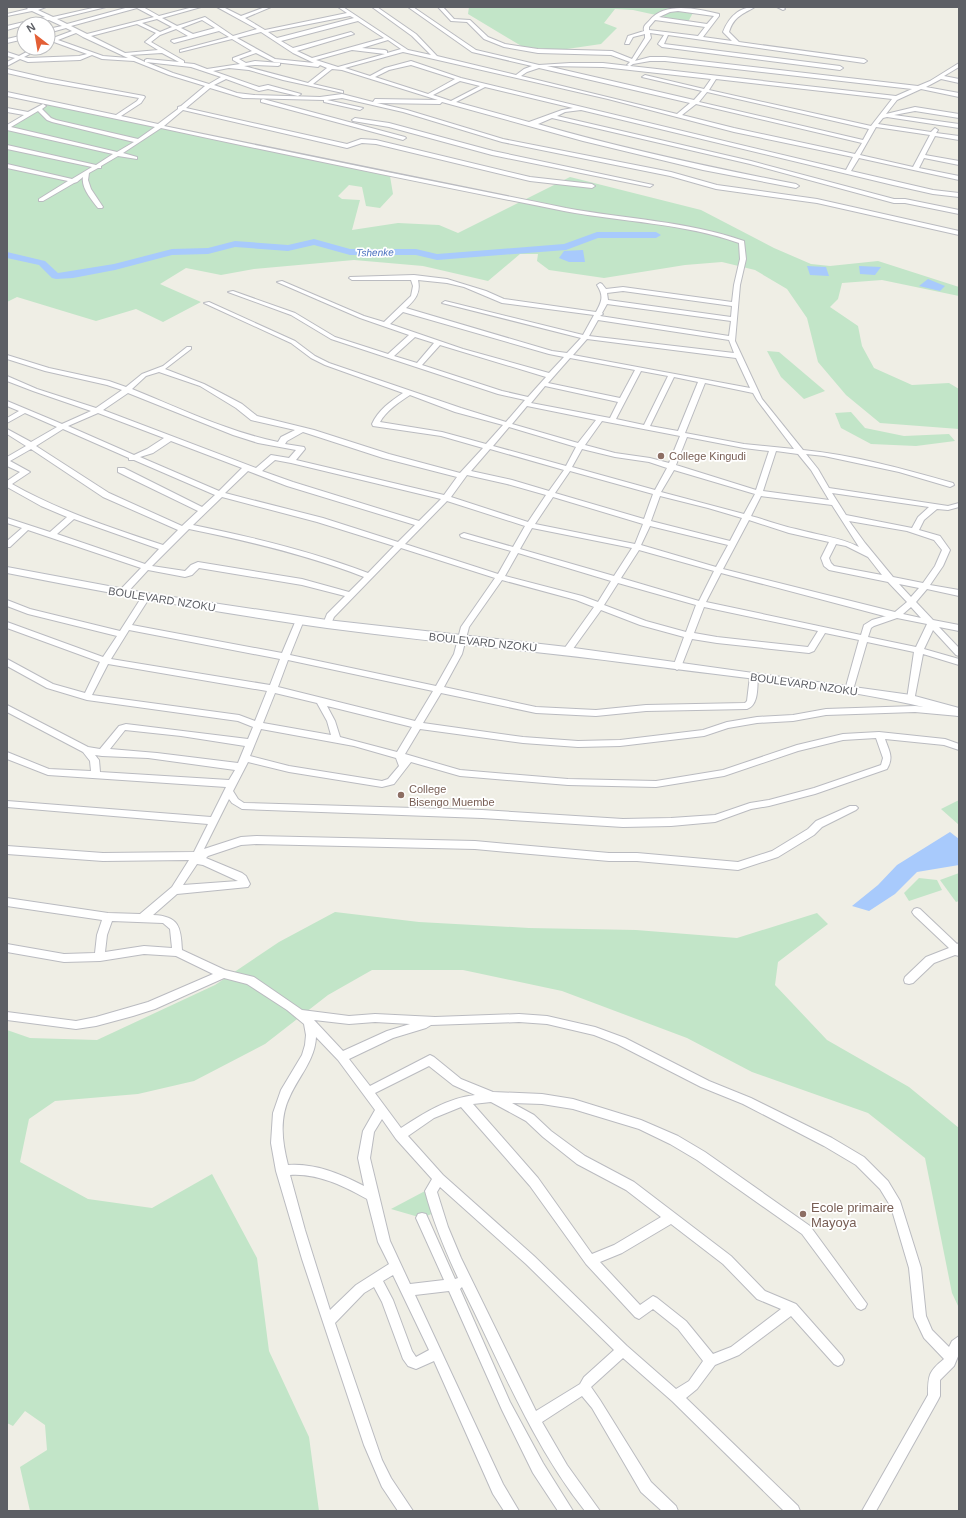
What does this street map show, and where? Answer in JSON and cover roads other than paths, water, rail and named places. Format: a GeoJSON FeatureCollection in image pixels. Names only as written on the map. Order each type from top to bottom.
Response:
{"type":"FeatureCollection","features":[{"type":"Feature","properties":{"kind":"street"},"geometry":{"type":"LineString","coordinates":[[7,15],[30,8],[44,7]]}},
{"type":"Feature","properties":{"kind":"street"},"geometry":{"type":"LineString","coordinates":[[56,17],[104,7]]}},
{"type":"Feature","properties":{"kind":"street"},"geometry":{"type":"LineString","coordinates":[[56,29],[135,7]]}},
{"type":"Feature","properties":{"kind":"street"},"geometry":{"type":"LineString","coordinates":[[139,7],[192,36]]}},
{"type":"Feature","properties":{"kind":"street"},"geometry":{"type":"LineString","coordinates":[[85,36],[199,7]]}},
{"type":"Feature","properties":{"kind":"street"},"geometry":{"type":"LineString","coordinates":[[219,7],[241,18],[293,50],[327,67]]}},
{"type":"Feature","properties":{"kind":"street"},"geometry":{"type":"LineString","coordinates":[[241,18],[269,7]]}},
{"type":"Feature","properties":{"kind":"street"},"geometry":{"type":"LineString","coordinates":[[340,7],[406,50]]}},
{"type":"Feature","properties":{"kind":"street"},"geometry":{"type":"LineString","coordinates":[[374,7],[414,35],[435,56]]}},
{"type":"Feature","properties":{"kind":"street"},"geometry":{"type":"LineString","coordinates":[[410,7],[468,48],[627,93],[679,115],[779,140],[959,178]]}},
{"type":"Feature","properties":{"kind":"street"},"geometry":{"type":"LineString","coordinates":[[440,7],[453,20],[468,21],[486,38],[504,45],[538,51],[612,53],[631,64],[647,76],[706,91],[874,126],[959,138]]}},
{"type":"Feature","properties":{"kind":"street"},"geometry":{"type":"LineString","coordinates":[[707,14],[718,7]]}},
{"type":"Feature","properties":{"kind":"street"},"geometry":{"type":"LineString","coordinates":[[752,56],[748,49],[738,43],[726,32],[730,22],[736,14],[753,7]]}},
{"type":"Feature","properties":{"kind":"street"},"geometry":{"type":"LineString","coordinates":[[30,8],[46,16]]}},
{"type":"Feature","properties":{"kind":"street"},"geometry":{"type":"LineString","coordinates":[[627,93],[665,59],[677,54],[688,43],[701,37],[718,16],[675,9],[663,9],[653,18],[646,28],[648,38],[631,64]]}},
{"type":"Feature","properties":{"kind":"street"},"geometry":{"type":"LineString","coordinates":[[182,50],[231,37],[351,14]]}},
{"type":"Feature","properties":{"kind":"street"},"geometry":{"type":"LineString","coordinates":[[185,64],[148,43],[159,34],[203,18],[231,37],[274,60],[337,69],[483,112],[533,124],[583,139],[703,168],[796,186]]}},
{"type":"Feature","properties":{"kind":"street"},"geometry":{"type":"LineString","coordinates":[[653,18],[709,26]]}},
{"type":"Feature","properties":{"kind":"street"},"geometry":{"type":"LineString","coordinates":[[277,40],[358,19]]}},
{"type":"Feature","properties":{"kind":"street"},"geometry":{"type":"LineString","coordinates":[[56,21],[138,61],[171,74],[209,86],[403,138]]}},
{"type":"Feature","properties":{"kind":"street"},"geometry":{"type":"LineString","coordinates":[[138,23],[159,34]]}},
{"type":"Feature","properties":{"kind":"street"},"geometry":{"type":"LineString","coordinates":[[174,41],[219,29]]}},
{"type":"Feature","properties":{"kind":"street"},"geometry":{"type":"LineString","coordinates":[[56,37],[76,31]]}},
{"type":"Feature","properties":{"kind":"street"},"geometry":{"type":"LineString","coordinates":[[627,43],[632,36],[648,32],[701,37],[864,61]]}},
{"type":"Feature","properties":{"kind":"street"},"geometry":{"type":"LineString","coordinates":[[293,50],[351,34]]}},
{"type":"Feature","properties":{"kind":"street"},"geometry":{"type":"LineString","coordinates":[[667,34],[662,45],[840,68]]}},
{"type":"Feature","properties":{"kind":"street"},"geometry":{"type":"LineString","coordinates":[[337,38],[343,41]]}},
{"type":"Feature","properties":{"kind":"street"},"geometry":{"type":"LineString","coordinates":[[312,60],[352,47],[387,39]]}},
{"type":"Feature","properties":{"kind":"street"},"geometry":{"type":"LineString","coordinates":[[56,41],[102,57],[185,64],[226,77],[259,90],[268,87],[281,78]]}},
{"type":"Feature","properties":{"kind":"street"},"geometry":{"type":"LineString","coordinates":[[352,47],[392,52]]}},
{"type":"Feature","properties":{"kind":"street"},"geometry":{"type":"LineString","coordinates":[[337,69],[399,50],[406,50],[517,76],[694,103],[789,130],[866,142]]}},
{"type":"Feature","properties":{"kind":"street"},"geometry":{"type":"LineString","coordinates":[[123,54],[162,51]]}},
{"type":"Feature","properties":{"kind":"street"},"geometry":{"type":"LineString","coordinates":[[244,64],[235,59],[257,52]]}},
{"type":"Feature","properties":{"kind":"street"},"geometry":{"type":"LineString","coordinates":[[442,58],[483,53]]}},
{"type":"Feature","properties":{"kind":"street"},"geometry":{"type":"LineString","coordinates":[[679,115],[706,91],[717,64],[729,53]]}},
{"type":"Feature","properties":{"kind":"street"},"geometry":{"type":"LineString","coordinates":[[7,54],[28,60],[80,58],[91,54]]}},
{"type":"Feature","properties":{"kind":"street"},"geometry":{"type":"LineString","coordinates":[[7,64],[22,56]]}},
{"type":"Feature","properties":{"kind":"street"},"geometry":{"type":"LineString","coordinates":[[517,76],[526,70],[569,63],[631,64],[650,59],[665,59],[919,88],[959,94]]}},
{"type":"Feature","properties":{"kind":"street"},"geometry":{"type":"LineString","coordinates":[[206,70],[258,63],[294,67],[318,66]]}},
{"type":"Feature","properties":{"kind":"street"},"geometry":{"type":"LineString","coordinates":[[370,78],[387,69],[410,63],[485,86],[926,191],[959,195]]}},
{"type":"Feature","properties":{"kind":"street"},"geometry":{"type":"LineString","coordinates":[[848,172],[874,126],[884,116],[891,103],[896,98],[919,88],[959,65]]}},
{"type":"Feature","properties":{"kind":"street"},"geometry":{"type":"LineString","coordinates":[[230,67],[249,68],[281,78],[341,92]]}},
{"type":"Feature","properties":{"kind":"street"},"geometry":{"type":"LineString","coordinates":[[310,84],[327,67]]}},
{"type":"Feature","properties":{"kind":"street"},"geometry":{"type":"LineString","coordinates":[[7,71],[46,80],[142,97],[139,102],[118,116]]}},
{"type":"Feature","properties":{"kind":"street"},"geometry":{"type":"LineString","coordinates":[[647,76],[662,72],[896,98]]}},
{"type":"Feature","properties":{"kind":"street"},"geometry":{"type":"LineString","coordinates":[[41,200],[120,154],[160,126],[180,108],[209,86],[226,77]]}},
{"type":"Feature","properties":{"kind":"street"},"geometry":{"type":"LineString","coordinates":[[939,77],[959,81]]}},
{"type":"Feature","properties":{"kind":"street"},"geometry":{"type":"LineString","coordinates":[[429,95],[459,79]]}},
{"type":"Feature","properties":{"kind":"street"},"geometry":{"type":"LineString","coordinates":[[359,100],[451,102],[485,86]]}},
{"type":"Feature","properties":{"kind":"street"},"geometry":{"type":"LineString","coordinates":[[268,87],[360,108]]}},
{"type":"Feature","properties":{"kind":"street"},"geometry":{"type":"LineString","coordinates":[[7,94],[118,116],[375,172],[594,215],[658,223],[725,236],[742,242],[742,264],[737,285],[732,338],[734,346],[755,391],[769,414],[799,450],[828,490],[834,504],[873,558],[889,578],[959,653]]}},
{"type":"Feature","properties":{"kind":"street"},"geometry":{"type":"LineString","coordinates":[[238,94],[254,97],[320,99],[342,96],[405,111],[502,140],[671,174],[716,187],[741,189],[800,199],[959,233]]}},
{"type":"Feature","properties":{"kind":"street"},"geometry":{"type":"LineString","coordinates":[[7,128],[51,102]]}},
{"type":"Feature","properties":{"kind":"street"},"geometry":{"type":"LineString","coordinates":[[180,108],[347,146],[361,141],[376,142],[530,179],[592,186]]}},
{"type":"Feature","properties":{"kind":"street"},"geometry":{"type":"LineString","coordinates":[[533,124],[571,109],[581,108]]}},
{"type":"Feature","properties":{"kind":"street"},"geometry":{"type":"LineString","coordinates":[[39,109],[49,119],[54,121],[139,141]]}},
{"type":"Feature","properties":{"kind":"street"},"geometry":{"type":"LineString","coordinates":[[884,116],[915,109],[959,116]]}},
{"type":"Feature","properties":{"kind":"street"},"geometry":{"type":"LineString","coordinates":[[7,110],[29,114]]}},
{"type":"Feature","properties":{"kind":"street"},"geometry":{"type":"LineString","coordinates":[[320,116],[382,123],[492,153],[650,185]]}},
{"type":"Feature","properties":{"kind":"street"},"geometry":{"type":"LineString","coordinates":[[550,116],[783,172],[894,201],[905,201],[959,212]]}},
{"type":"Feature","properties":{"kind":"street"},"geometry":{"type":"LineString","coordinates":[[884,116],[959,126]]}},
{"type":"Feature","properties":{"kind":"street"},"geometry":{"type":"LineString","coordinates":[[915,169],[939,124]]}},
{"type":"Feature","properties":{"kind":"street"},"geometry":{"type":"LineString","coordinates":[[7,128],[135,158]]}},
{"type":"Feature","properties":{"kind":"street"},"geometry":{"type":"LineString","coordinates":[[766,153],[789,130]]}},
{"type":"Feature","properties":{"kind":"street"},"geometry":{"type":"LineString","coordinates":[[7,147],[99,167]]}},
{"type":"Feature","properties":{"kind":"street"},"geometry":{"type":"LineString","coordinates":[[922,156],[959,163]]}},
{"type":"Feature","properties":{"kind":"street"},"geometry":{"type":"LineString","coordinates":[[7,166],[75,181]]}},
{"type":"Feature","properties":{"kind":"street"},"geometry":{"type":"LineString","coordinates":[[753,178],[758,175],[783,172]]}},
{"type":"Feature","properties":{"kind":"street"},"geometry":{"type":"LineString","coordinates":[[87,174],[85,180],[87,187],[100,207]]}},
{"type":"Feature","properties":{"kind":"street"},"geometry":{"type":"LineString","coordinates":[[793,175],[797,181],[796,186],[799,190],[800,199]]}},
{"type":"Feature","properties":{"kind":"street"},"geometry":{"type":"LineString","coordinates":[[352,278],[414,277],[465,285],[488,293],[504,309],[585,337],[739,356]]}},
{"type":"Feature","properties":{"kind":"street"},"geometry":{"type":"LineString","coordinates":[[385,325],[414,296],[416,286],[414,277]]}},
{"type":"Feature","properties":{"kind":"street"},"geometry":{"type":"LineString","coordinates":[[280,282],[385,325],[551,376]]}},
{"type":"Feature","properties":{"kind":"street"},"geometry":{"type":"LineString","coordinates":[[327,624],[330,616],[446,498],[464,474],[551,376],[566,356],[585,337],[605,302],[602,288],[630,289],[736,305]]}},
{"type":"Feature","properties":{"kind":"street"},"geometry":{"type":"LineString","coordinates":[[231,292],[294,314],[333,338],[528,402],[683,435],[744,446],[799,450],[824,454],[900,470],[950,485]]}},
{"type":"Feature","properties":{"kind":"street"},"geometry":{"type":"LineString","coordinates":[[605,302],[734,319]]}},
{"type":"Feature","properties":{"kind":"street"},"geometry":{"type":"LineString","coordinates":[[207,303],[293,342],[313,358],[327,364],[508,425],[615,455],[650,460],[671,468],[759,493],[834,504]]}},
{"type":"Feature","properties":{"kind":"street"},"geometry":{"type":"LineString","coordinates":[[445,304],[598,316],[732,338]]}},
{"type":"Feature","properties":{"kind":"street"},"geometry":{"type":"LineString","coordinates":[[401,309],[530,348],[755,391]]}},
{"type":"Feature","properties":{"kind":"street"},"geometry":{"type":"LineString","coordinates":[[389,357],[414,334]]}},
{"type":"Feature","properties":{"kind":"street"},"geometry":{"type":"LineString","coordinates":[[418,366],[439,342]]}},
{"type":"Feature","properties":{"kind":"street"},"geometry":{"type":"LineString","coordinates":[[7,460],[63,426],[97,411],[128,390],[144,375],[165,367],[189,348]]}},
{"type":"Feature","properties":{"kind":"street"},"geometry":{"type":"LineString","coordinates":[[7,357],[47,370],[109,383],[236,433],[301,449],[291,461]]}},
{"type":"Feature","properties":{"kind":"street"},"geometry":{"type":"LineString","coordinates":[[158,369],[202,385],[239,406],[254,418],[301,430],[386,456],[464,474],[497,479],[648,523],[732,544]]}},
{"type":"Feature","properties":{"kind":"street"},"geometry":{"type":"LineString","coordinates":[[612,420],[639,369]]}},
{"type":"Feature","properties":{"kind":"street"},"geometry":{"type":"LineString","coordinates":[[646,427],[672,375]]}},
{"type":"Feature","properties":{"kind":"street"},"geometry":{"type":"LineString","coordinates":[[7,378],[35,390],[82,405],[315,492],[396,515],[421,524]]}},
{"type":"Feature","properties":{"kind":"street"},"geometry":{"type":"LineString","coordinates":[[567,651],[600,605],[638,547],[648,523],[657,493],[671,468],[702,381]]}},
{"type":"Feature","properties":{"kind":"street"},"geometry":{"type":"LineString","coordinates":[[544,384],[622,401]]}},
{"type":"Feature","properties":{"kind":"street"},"geometry":{"type":"LineString","coordinates":[[409,392],[380,416],[376,424],[442,434],[746,516],[792,531],[848,544],[873,558]]}},
{"type":"Feature","properties":{"kind":"street"},"geometry":{"type":"LineString","coordinates":[[7,403],[63,426],[132,458],[220,494],[320,520],[500,578],[579,598],[643,623],[688,635],[766,646],[810,650],[823,630]]}},
{"type":"Feature","properties":{"kind":"street"},"geometry":{"type":"LineString","coordinates":[[7,421],[24,410]]}},
{"type":"Feature","properties":{"kind":"street"},"geometry":{"type":"LineString","coordinates":[[403,766],[400,755],[458,654],[465,627],[500,578],[530,525],[568,469],[580,446],[600,418]]}},
{"type":"Feature","properties":{"kind":"street"},"geometry":{"type":"LineString","coordinates":[[280,445],[287,436],[301,430]]}},
{"type":"Feature","properties":{"kind":"street"},"geometry":{"type":"LineString","coordinates":[[7,432],[106,494],[185,527],[221,533],[328,562],[369,576]]}},
{"type":"Feature","properties":{"kind":"street"},"geometry":{"type":"LineString","coordinates":[[132,458],[150,452],[170,438]]}},
{"type":"Feature","properties":{"kind":"street"},"geometry":{"type":"LineString","coordinates":[[677,667],[701,604],[759,493],[773,449]]}},
{"type":"Feature","properties":{"kind":"street"},"geometry":{"type":"LineString","coordinates":[[257,471],[274,457],[446,498],[530,525],[638,547],[718,570],[884,613],[959,628]]}},
{"type":"Feature","properties":{"kind":"street"},"geometry":{"type":"LineString","coordinates":[[7,463],[26,472],[7,484],[27,496],[73,516],[164,548]]}},
{"type":"Feature","properties":{"kind":"street"},"geometry":{"type":"LineString","coordinates":[[122,592],[185,527],[248,467]]}},
{"type":"Feature","properties":{"kind":"street"},"geometry":{"type":"LineString","coordinates":[[121,470],[138,480],[185,500],[203,511]]}},
{"type":"Feature","properties":{"kind":"street"},"geometry":{"type":"LineString","coordinates":[[828,490],[948,508],[959,505]]}},
{"type":"Feature","properties":{"kind":"street"},"geometry":{"type":"LineString","coordinates":[[914,531],[920,520],[935,506]]}},
{"type":"Feature","properties":{"kind":"street"},"geometry":{"type":"LineString","coordinates":[[51,535],[73,516]]}},
{"type":"Feature","properties":{"kind":"street"},"geometry":{"type":"LineString","coordinates":[[843,517],[914,531],[937,538],[946,550],[944,558],[911,602],[897,615],[876,621],[866,630],[849,690]]}},
{"type":"Feature","properties":{"kind":"street"},"geometry":{"type":"LineString","coordinates":[[7,520],[146,567],[184,574],[189,573],[194,566],[198,565],[302,582],[351,595]]}},
{"type":"Feature","properties":{"kind":"street"},"geometry":{"type":"LineString","coordinates":[[7,545],[27,527]]}},
{"type":"Feature","properties":{"kind":"street"},"geometry":{"type":"LineString","coordinates":[[464,535],[546,560],[617,578],[635,586],[701,604],[919,650],[959,662]]}},
{"type":"Feature","properties":{"kind":"street"},"geometry":{"type":"LineString","coordinates":[[834,540],[825,558],[827,564],[832,568],[925,585],[959,593]]}},
{"type":"Feature","properties":{"kind":"street","name":"BOULEVARD NZOKU"},"geometry":{"type":"LineString","coordinates":[[7,570],[146,597],[300,620],[461,640],[567,651],[677,667],[754,676],[911,699],[959,712]]}},
{"type":"Feature","properties":{"kind":"street"},"geometry":{"type":"LineString","coordinates":[[87,697],[105,661],[146,597]]}},
{"type":"Feature","properties":{"kind":"street"},"geometry":{"type":"LineString","coordinates":[[7,603],[28,612],[124,631],[286,657],[536,710],[604,713],[670,707],[747,706],[751,702],[754,676]]}},
{"type":"Feature","properties":{"kind":"street"},"geometry":{"type":"LineString","coordinates":[[142,918],[175,890],[196,859],[245,758],[300,620]]}},
{"type":"Feature","properties":{"kind":"street"},"geometry":{"type":"LineString","coordinates":[[911,699],[919,650],[932,623]]}},
{"type":"Feature","properties":{"kind":"street"},"geometry":{"type":"LineString","coordinates":[[7,626],[105,661],[273,689],[417,725],[523,740],[604,744],[704,733],[727,725],[757,720],[793,718],[826,712],[915,709],[959,712]]}},
{"type":"Feature","properties":{"kind":"street"},"geometry":{"type":"LineString","coordinates":[[7,662],[50,686],[87,697],[239,718],[258,725],[336,739],[400,755],[460,773],[568,782],[656,784],[724,772],[826,740],[843,737],[879,735],[945,742],[959,747]]}},
{"type":"Feature","properties":{"kind":"street"},"geometry":{"type":"LineString","coordinates":[[320,700],[331,721],[336,739]]}},
{"type":"Feature","properties":{"kind":"street"},"geometry":{"type":"LineString","coordinates":[[7,708],[86,750],[102,753],[158,756],[240,767]]}},
{"type":"Feature","properties":{"kind":"street"},"geometry":{"type":"LineString","coordinates":[[102,753],[122,728],[126,727],[250,743]]}},
{"type":"Feature","properties":{"kind":"street"},"geometry":{"type":"LineString","coordinates":[[230,788],[235,801],[242,806],[482,814],[623,823],[715,818],[750,806],[769,803],[815,791],[884,767],[887,762],[887,758],[879,735]]}},
{"type":"Feature","properties":{"kind":"street"},"geometry":{"type":"LineString","coordinates":[[86,750],[94,760],[96,774]]}},
{"type":"Feature","properties":{"kind":"street"},"geometry":{"type":"LineString","coordinates":[[7,755],[48,772],[96,774],[230,788]]}},
{"type":"Feature","properties":{"kind":"street"},"geometry":{"type":"LineString","coordinates":[[245,758],[289,769],[382,784],[391,782],[410,758]]}},
{"type":"Feature","properties":{"kind":"street"},"geometry":{"type":"LineString","coordinates":[[7,804],[215,821]]}},
{"type":"Feature","properties":{"kind":"street"},"geometry":{"type":"LineString","coordinates":[[196,859],[204,853],[241,841],[256,840],[475,845],[610,857],[636,857],[738,866],[775,854],[810,832],[819,824],[853,808]]}},
{"type":"Feature","properties":{"kind":"street"},"geometry":{"type":"LineString","coordinates":[[7,850],[103,857],[196,859],[239,876],[243,879],[244,884],[175,890]]}},
{"type":"Feature","properties":{"kind":"street"},"geometry":{"type":"LineString","coordinates":[[7,902],[108,917],[164,919],[172,922],[176,928],[176,952]]}},
{"type":"Feature","properties":{"kind":"street"},"geometry":{"type":"LineString","coordinates":[[917,912],[958,949]]}},
{"type":"Feature","properties":{"kind":"street"},"geometry":{"type":"LineString","coordinates":[[100,957],[102,935],[108,917]]}},
{"type":"Feature","properties":{"kind":"street"},"geometry":{"type":"LineString","coordinates":[[7,948],[64,958],[100,957],[144,950],[176,952],[223,974],[250,980],[299,1014],[309,1022],[342,1057],[400,1135],[439,1180],[530,1260],[623,1350],[676,1397],[793,1511]]}},
{"type":"Feature","properties":{"kind":"street"},"geometry":{"type":"LineString","coordinates":[[909,980],[929,960],[946,952],[958,949]]}},
{"type":"Feature","properties":{"kind":"street"},"geometry":{"type":"LineString","coordinates":[[7,1016],[76,1025],[86,1024],[147,1009],[223,974]]}},
{"type":"Feature","properties":{"kind":"street"},"geometry":{"type":"LineString","coordinates":[[299,1014],[349,1020],[374,1018],[435,1021],[519,1018],[547,1020],[595,1030],[621,1041],[705,1084],[789,1122],[860,1161],[884,1185],[896,1205],[915,1268],[920,1317],[928,1334],[951,1357]]}},
{"type":"Feature","properties":{"kind":"street"},"geometry":{"type":"LineString","coordinates":[[342,1057],[391,1034],[435,1021]]}},
{"type":"Feature","properties":{"kind":"street"},"geometry":{"type":"LineString","coordinates":[[309,1022],[312,1032],[312,1041],[308,1054],[288,1087],[280,1104],[277,1123],[277,1143],[282,1170],[309,1266],[370,1445],[397,1502],[406,1511]]}},
{"type":"Feature","properties":{"kind":"street"},"geometry":{"type":"LineString","coordinates":[[368,1092],[430,1060],[457,1082],[492,1097],[530,1118],[547,1134],[581,1160],[630,1186],[727,1260],[761,1295],[792,1308],[838,1360]]}},
{"type":"Feature","properties":{"kind":"street"},"geometry":{"type":"LineString","coordinates":[[400,1135],[430,1115],[463,1101],[492,1097],[542,1099],[573,1104],[641,1125],[674,1140],[701,1156],[806,1230],[861,1304]]}},
{"type":"Feature","properties":{"kind":"street"},"geometry":{"type":"LineString","coordinates":[[463,1101],[534,1182],[590,1260],[639,1313],[653,1302],[674,1318],[696,1341],[710,1361]]}},
{"type":"Feature","properties":{"kind":"street"},"geometry":{"type":"LineString","coordinates":[[381,1110],[369,1131],[364,1158],[384,1242],[456,1395],[498,1489],[512,1511]]}},
{"type":"Feature","properties":{"kind":"street"},"geometry":{"type":"LineString","coordinates":[[282,1170],[302,1170],[328,1176],[352,1185],[372,1196]]}},
{"type":"Feature","properties":{"kind":"street"},"geometry":{"type":"LineString","coordinates":[[439,1180],[431,1191],[437,1217],[468,1284],[534,1419],[559,1464],[580,1496],[593,1511]]}},
{"type":"Feature","properties":{"kind":"street"},"geometry":{"type":"LineString","coordinates":[[422,1218],[453,1284],[506,1406],[538,1468],[566,1511]]}},
{"type":"Feature","properties":{"kind":"street"},"geometry":{"type":"LineString","coordinates":[[590,1260],[618,1249],[670,1218]]}},
{"type":"Feature","properties":{"kind":"street"},"geometry":{"type":"LineString","coordinates":[[328,1321],[350,1297],[395,1267]]}},
{"type":"Feature","properties":{"kind":"street"},"geometry":{"type":"LineString","coordinates":[[376,1279],[387,1300],[407,1355],[412,1362],[416,1363],[436,1353]]}},
{"type":"Feature","properties":{"kind":"street"},"geometry":{"type":"LineString","coordinates":[[406,1290],[453,1284],[468,1284]]}},
{"type":"Feature","properties":{"kind":"street"},"geometry":{"type":"LineString","coordinates":[[676,1397],[693,1385],[710,1361],[735,1351],[792,1308]]}},
{"type":"Feature","properties":{"kind":"street"},"geometry":{"type":"LineString","coordinates":[[869,1511],[934,1396],[934,1379],[937,1373],[950,1362],[956,1345],[959,1342]]}},
{"type":"Feature","properties":{"kind":"street"},"geometry":{"type":"LineString","coordinates":[[534,1419],[584,1388],[588,1380],[623,1350]]}},
{"type":"Feature","properties":{"kind":"street"},"geometry":{"type":"LineString","coordinates":[[584,1388],[596,1404],[646,1487],[671,1511]]}},
{"type":"Feature","properties":{"kind":"water"},"geometry":{"type":"Polygon","coordinates":[[[583,250],[585,262],[569,262],[559,258],[564,251],[583,250]]]}},
{"type":"Feature","properties":{"kind":"water"},"geometry":{"type":"Polygon","coordinates":[[[807,266],[826,267],[829,276],[810,275],[807,266]]]}},
{"type":"Feature","properties":{"kind":"water"},"geometry":{"type":"Polygon","coordinates":[[[859,266],[881,267],[875,275],[860,274],[859,266]]]}},
{"type":"Feature","properties":{"kind":"water"},"geometry":{"type":"Polygon","coordinates":[[[928,279],[945,286],[940,291],[919,286],[928,279]]]}},
{"type":"Feature","properties":{"kind":"water"},"geometry":{"type":"Polygon","coordinates":[[[950,832],[959,839],[959,865],[917,872],[895,894],[869,911],[852,906],[878,885],[897,865],[950,832]]]}},
{"type":"Feature","properties":{"kind":"waterway","name":"Tshenke"},"geometry":{"type":"LineString","coordinates":[[7,255],[42,263],[56,276],[73,275],[115,267],[172,252],[208,251],[235,244],[288,248],[314,242],[350,252],[416,252],[437,257],[566,247],[597,235],[656,235]]}},
{"type":"Feature","properties":{"kind":"place","name":"College Kingudi"},"geometry":{"type":"Point","coordinates":[661,456]}},
{"type":"Feature","properties":{"kind":"place","name":"College Bisengo Muembe"},"geometry":{"type":"Point","coordinates":[401,795]}},
{"type":"Feature","properties":{"kind":"place","name":"Ecole primaire Mayoya"},"geometry":{"type":"Point","coordinates":[803,1214]}}]}
